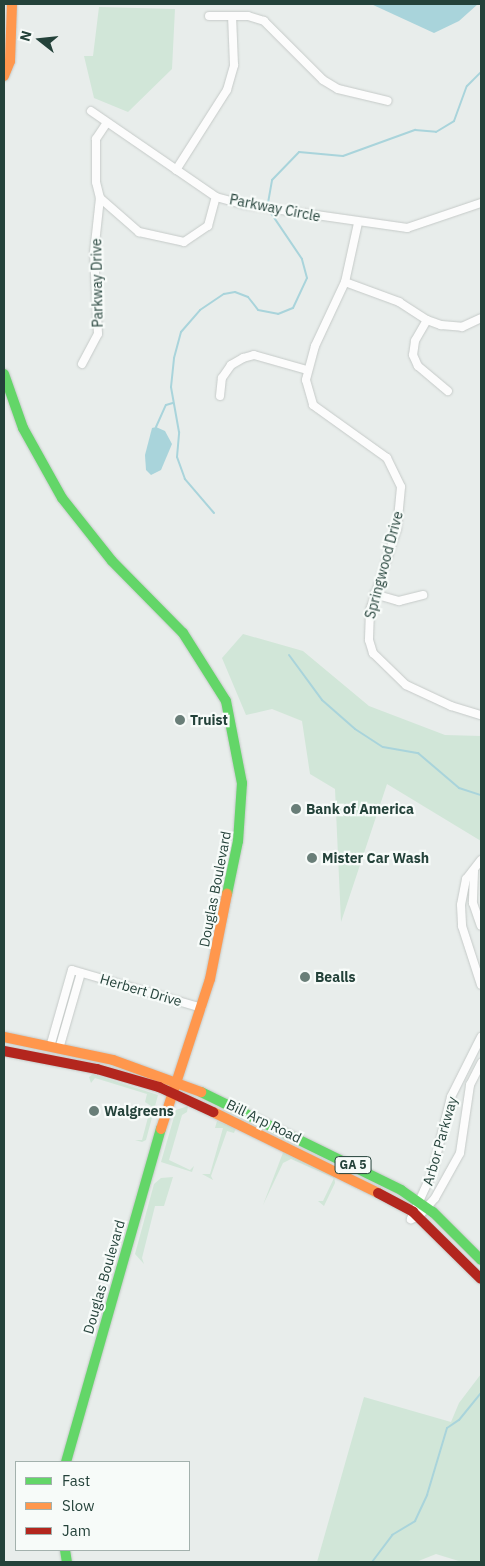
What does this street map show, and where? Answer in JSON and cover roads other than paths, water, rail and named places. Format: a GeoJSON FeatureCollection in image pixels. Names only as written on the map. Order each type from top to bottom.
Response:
{"type":"FeatureCollection","features":[{"type":"Feature","properties":{"kind":"main road"},"geometry":{"type":"LineString","coordinates":[[4,76],[10,61],[12,4]]}},
{"type":"Feature","properties":{"kind":"main road","name":"Douglas Boulevard"},"geometry":{"type":"LineString","coordinates":[[4,374],[23,428],[62,498],[112,561],[199,653],[226,701],[240,758],[240,827],[202,1008],[172,1093],[66,1461]]}},
{"type":"Feature","properties":{"kind":"main road","name":"Bill Arp Road"},"geometry":{"type":"LineString","coordinates":[[4,1037],[113,1060],[176,1081],[380,1178],[424,1205],[481,1260]]}},
{"type":"Feature","properties":{"kind":"main road","name":"Bill Arp Road"},"geometry":{"type":"LineString","coordinates":[[4,1050],[97,1069],[172,1093],[344,1174],[416,1215],[481,1279]]}},
{"type":"Feature","properties":{"kind":"street"},"geometry":{"type":"LineString","coordinates":[[208,16],[232,16],[264,20],[323,80],[338,89],[388,101]]}},
{"type":"Feature","properties":{"kind":"street"},"geometry":{"type":"LineString","coordinates":[[176,170],[227,90],[234,65],[232,16]]}},
{"type":"Feature","properties":{"kind":"street","name":"Parkway Circle"},"geometry":{"type":"LineString","coordinates":[[91,111],[106,124],[216,197],[358,223],[407,228],[481,203]]}},
{"type":"Feature","properties":{"kind":"street","name":"Parkway Drive"},"geometry":{"type":"LineString","coordinates":[[82,364],[98,334],[94,253],[100,198],[96,182],[96,139],[106,124]]}},
{"type":"Feature","properties":{"kind":"street"},"geometry":{"type":"LineString","coordinates":[[100,198],[139,232],[184,242],[208,226],[216,197]]}},
{"type":"Feature","properties":{"kind":"street","name":"Springwood Drive"},"geometry":{"type":"LineString","coordinates":[[358,223],[345,282],[308,370],[307,386],[313,405],[376,448],[398,476],[402,496],[396,528],[374,594],[368,624],[373,653],[406,684],[451,706],[481,715]]}},
{"type":"Feature","properties":{"kind":"street"},"geometry":{"type":"LineString","coordinates":[[345,282],[399,302],[427,320],[462,327],[481,318]]}},
{"type":"Feature","properties":{"kind":"street"},"geometry":{"type":"LineString","coordinates":[[427,320],[415,341],[413,355],[418,366],[448,391]]}},
{"type":"Feature","properties":{"kind":"street"},"geometry":{"type":"LineString","coordinates":[[220,396],[222,378],[231,365],[243,358],[254,355],[308,370]]}},
{"type":"Feature","properties":{"kind":"street"},"geometry":{"type":"LineString","coordinates":[[374,594],[399,601],[423,595]]}},
{"type":"Feature","properties":{"kind":"street"},"geometry":{"type":"LineString","coordinates":[[481,860],[462,891],[462,926],[481,985]]}},
{"type":"Feature","properties":{"kind":"street"},"geometry":{"type":"LineString","coordinates":[[474,871],[473,903],[481,926]]}},
{"type":"Feature","properties":{"kind":"street","name":"Herbert Drive"},"geometry":{"type":"LineString","coordinates":[[55,1048],[72,970],[202,1008]]}},
{"type":"Feature","properties":{"kind":"street","name":"Herbert Drive"},"geometry":{"type":"LineString","coordinates":[[55,1048],[81,973]]}},
{"type":"Feature","properties":{"kind":"street","name":"Arbor Parkway"},"geometry":{"type":"LineString","coordinates":[[424,1205],[451,1097],[481,1037]]}},
{"type":"Feature","properties":{"kind":"street","name":"Arbor Parkway"},"geometry":{"type":"LineString","coordinates":[[416,1215],[460,1153],[470,1085],[481,1063]]}},
{"type":"Feature","properties":{"kind":"water"},"geometry":{"type":"Polygon","coordinates":[[[371,4],[478,4],[459,21],[434,33],[371,4]]]}},
{"type":"Feature","properties":{"kind":"water"},"geometry":{"type":"Polygon","coordinates":[[[156,427],[165,431],[172,444],[161,470],[151,475],[146,470],[145,455],[152,428],[156,427]]]}},
{"type":"Feature","properties":{"kind":"waterway"},"geometry":{"type":"LineString","coordinates":[[268,203],[272,180],[299,152],[343,156],[415,130],[436,132],[454,121],[467,86],[481,72]]}},
{"type":"Feature","properties":{"kind":"waterway"},"geometry":{"type":"LineString","coordinates":[[214,513],[185,479],[177,457],[179,432],[171,387],[174,358],[181,332],[200,310],[224,294],[235,292],[248,297],[258,310],[278,314],[293,308],[307,278],[302,259],[269,210]]}},
{"type":"Feature","properties":{"kind":"waterway"},"geometry":{"type":"LineString","coordinates":[[156,427],[166,405],[173,403]]}},
{"type":"Feature","properties":{"kind":"waterway"},"geometry":{"type":"LineString","coordinates":[[289,655],[322,700],[355,729],[383,747],[418,753],[459,788],[481,795]]}},
{"type":"Feature","properties":{"kind":"waterway"},"geometry":{"type":"LineString","coordinates":[[372,1562],[392,1535],[415,1521],[427,1495],[447,1428],[459,1420],[481,1393]]}},
{"type":"Feature","properties":{"kind":"place","name":"Truist"},"geometry":{"type":"Point","coordinates":[180,720]}},
{"type":"Feature","properties":{"kind":"place","name":"Bank of America"},"geometry":{"type":"Point","coordinates":[296,809]}},
{"type":"Feature","properties":{"kind":"place","name":"Mister Car Wash"},"geometry":{"type":"Point","coordinates":[312,858]}},
{"type":"Feature","properties":{"kind":"place","name":"Bealls"},"geometry":{"type":"Point","coordinates":[305,977]}},
{"type":"Feature","properties":{"kind":"place","name":"Walgreens"},"geometry":{"type":"Point","coordinates":[94,1111]}}]}
